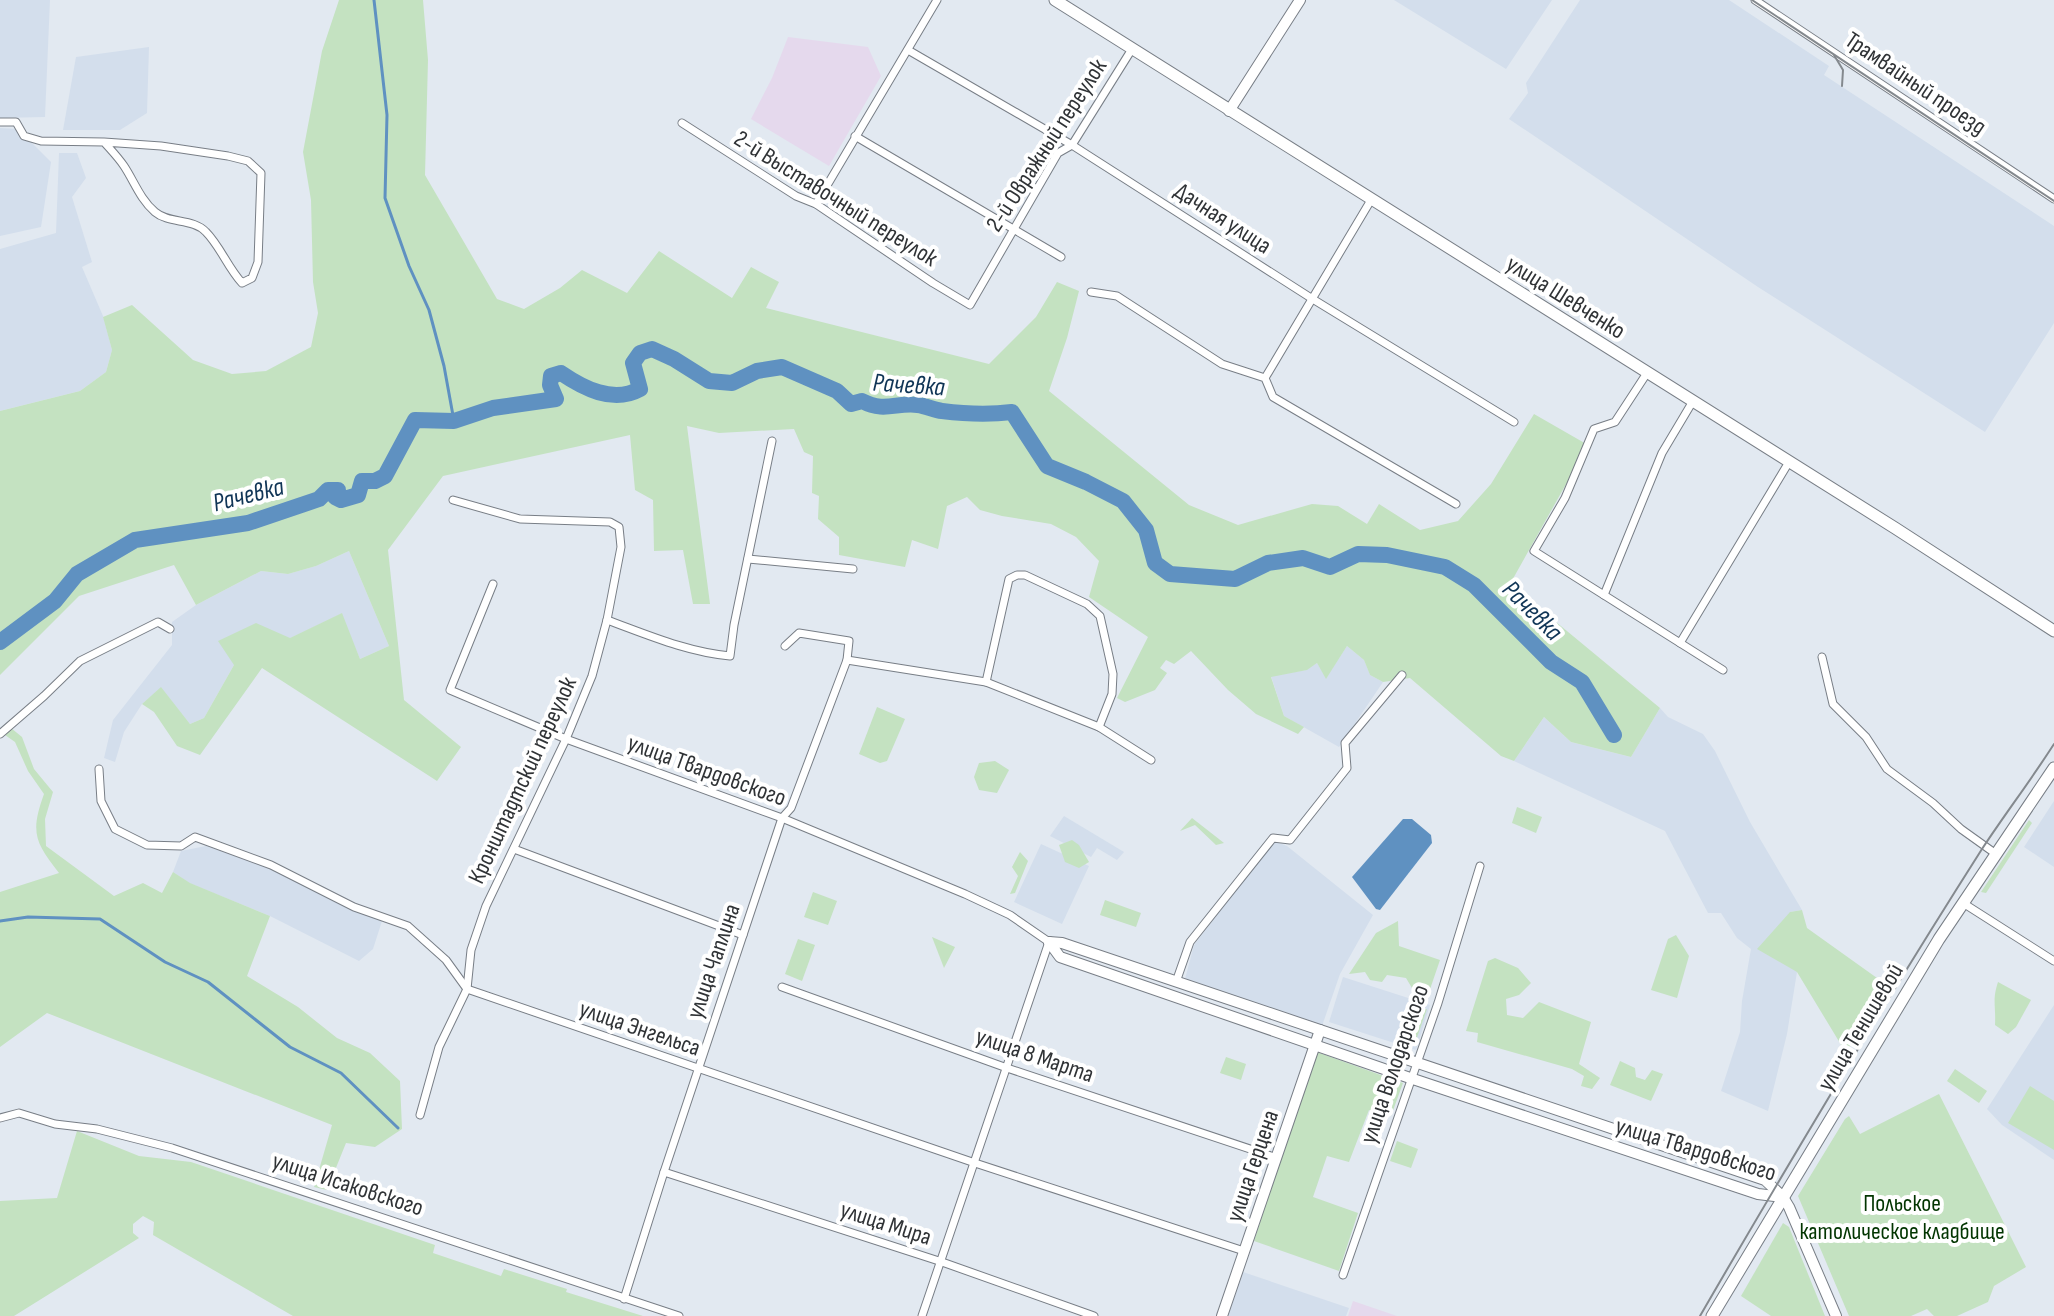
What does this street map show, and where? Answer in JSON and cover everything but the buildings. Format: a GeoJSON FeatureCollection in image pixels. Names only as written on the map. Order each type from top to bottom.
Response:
{"type":"FeatureCollection","features":[{"type":"Feature","properties":{"kind":"main road","name":"улица Шевченко"},"geometry":{"type":"LineString","coordinates":[[1055,0],[2054,631]]}},
{"type":"Feature","properties":{"kind":"main road","name":"улица Тенишевой"},"geometry":{"type":"LineString","coordinates":[[1712,1316],[1963,903],[2054,768]]}},
{"type":"Feature","properties":{"kind":"street"},"geometry":{"type":"LineString","coordinates":[[816,204],[937,0]]}},
{"type":"Feature","properties":{"kind":"street"},"geometry":{"type":"LineString","coordinates":[[1229,111],[1300,0]]}},
{"type":"Feature","properties":{"kind":"street","name":"Трамвайный проезд"},"geometry":{"type":"LineString","coordinates":[[1755,0],[2054,199]]}},
{"type":"Feature","properties":{"kind":"street","name":"2-й Овражный переулок"},"geometry":{"type":"LineString","coordinates":[[970,305],[1058,153],[1072,145],[1132,49]]}},
{"type":"Feature","properties":{"kind":"street","name":"Дачная улица"},"geometry":{"type":"LineString","coordinates":[[908,50],[1072,145],[1311,298],[1514,422]]}},
{"type":"Feature","properties":{"kind":"street"},"geometry":{"type":"LineString","coordinates":[[0,122],[16,122],[24,136],[41,141],[104,142],[161,146],[248,161],[261,173],[258,262],[252,278],[242,283],[205,231],[192,224],[167,220],[155,212],[140,195],[123,164],[104,142]]}},
{"type":"Feature","properties":{"kind":"street","name":"2-й Выставочный переулок"},"geometry":{"type":"LineString","coordinates":[[682,123],[796,196],[816,204],[970,305]]}},
{"type":"Feature","properties":{"kind":"street"},"geometry":{"type":"LineString","coordinates":[[855,136],[1061,257]]}},
{"type":"Feature","properties":{"kind":"street"},"geometry":{"type":"LineString","coordinates":[[1265,378],[1371,200]]}},
{"type":"Feature","properties":{"kind":"street"},"geometry":{"type":"LineString","coordinates":[[1091,292],[1117,296],[1222,364],[1265,378],[1273,397],[1456,504]]}},
{"type":"Feature","properties":{"kind":"street"},"geometry":{"type":"LineString","coordinates":[[1647,373],[1615,422],[1594,429],[1565,498],[1534,551],[1723,670]]}},
{"type":"Feature","properties":{"kind":"street"},"geometry":{"type":"LineString","coordinates":[[1604,595],[1662,453],[1693,401]]}},
{"type":"Feature","properties":{"kind":"street"},"geometry":{"type":"LineString","coordinates":[[607,620],[674,645],[706,654],[730,656],[772,441]]}},
{"type":"Feature","properties":{"kind":"street"},"geometry":{"type":"LineString","coordinates":[[1680,643],[1789,462]]}},
{"type":"Feature","properties":{"kind":"street","name":"Кронштадтский переулок"},"geometry":{"type":"LineString","coordinates":[[420,1115],[439,1047],[467,989],[471,950],[486,906],[566,739],[592,676],[621,547],[619,527],[610,522],[520,519],[453,500]]}},
{"type":"Feature","properties":{"kind":"street"},"geometry":{"type":"LineString","coordinates":[[748,559],[853,569]]}},
{"type":"Feature","properties":{"kind":"street"},"geometry":{"type":"LineString","coordinates":[[986,682],[1009,579],[1025,575],[1087,604],[1100,616],[1113,674],[1112,694],[1099,727]]}},
{"type":"Feature","properties":{"kind":"street","name":"улица Твардовского"},"geometry":{"type":"LineString","coordinates":[[493,584],[450,690],[566,739],[782,818],[965,894],[1010,915],[1049,942],[1060,957],[1758,1194],[1783,1197]]}},
{"type":"Feature","properties":{"kind":"street"},"geometry":{"type":"LineString","coordinates":[[0,734],[80,661],[158,622],[170,629]]}},
{"type":"Feature","properties":{"kind":"street","name":"улица Чаплина"},"geometry":{"type":"LineString","coordinates":[[624,1299],[697,1069],[782,818],[791,808],[847,660],[849,641],[799,633],[785,646]]}},
{"type":"Feature","properties":{"kind":"street"},"geometry":{"type":"LineString","coordinates":[[1822,657],[1833,704],[1866,737],[1887,769],[1996,854]]}},
{"type":"Feature","properties":{"kind":"street"},"geometry":{"type":"LineString","coordinates":[[847,660],[986,682],[1099,727],[1151,760]]}},
{"type":"Feature","properties":{"kind":"street"},"geometry":{"type":"LineString","coordinates":[[1176,982],[1190,942],[1273,838],[1290,840],[1347,768],[1345,743],[1402,675]]}},
{"type":"Feature","properties":{"kind":"street"},"geometry":{"type":"LineString","coordinates":[[99,769],[101,801],[115,829],[147,845],[181,846],[195,837],[271,865],[354,907],[408,926],[446,960],[467,989]]}},
{"type":"Feature","properties":{"kind":"street"},"geometry":{"type":"LineString","coordinates":[[514,849],[743,935]]}},
{"type":"Feature","properties":{"kind":"street","name":"улица Володарского"},"geometry":{"type":"LineString","coordinates":[[1343,1275],[1417,1062],[1480,866]]}},
{"type":"Feature","properties":{"kind":"street"},"geometry":{"type":"LineString","coordinates":[[1963,903],[2054,961]]}},
{"type":"Feature","properties":{"kind":"street"},"geometry":{"type":"LineString","coordinates":[[922,1316],[1049,942]]}},
{"type":"Feature","properties":{"kind":"street","name":"улица Твардовского"},"geometry":{"type":"LineString","coordinates":[[1049,942],[1062,943],[1765,1180],[1783,1197]]}},
{"type":"Feature","properties":{"kind":"street","name":"улица 8 Марта"},"geometry":{"type":"LineString","coordinates":[[782,987],[1007,1068],[1277,1158]]}},
{"type":"Feature","properties":{"kind":"street","name":"улица Энгельса"},"geometry":{"type":"LineString","coordinates":[[467,989],[975,1163],[1244,1251]]}},
{"type":"Feature","properties":{"kind":"street","name":"улица Герцена"},"geometry":{"type":"LineString","coordinates":[[1222,1316],[1320,1030]]}},
{"type":"Feature","properties":{"kind":"street","name":"улица Исаковского"},"geometry":{"type":"LineString","coordinates":[[0,1118],[19,1113],[55,1124],[97,1129],[172,1148],[679,1316]]}},
{"type":"Feature","properties":{"kind":"street"},"geometry":{"type":"LineString","coordinates":[[1568,1130],[1575,1115]]}},
{"type":"Feature","properties":{"kind":"street","name":"улица Мира"},"geometry":{"type":"LineString","coordinates":[[664,1172],[942,1262],[1094,1316]]}},
{"type":"Feature","properties":{"kind":"street"},"geometry":{"type":"LineString","coordinates":[[1783,1197],[1836,1316]]}},
{"type":"Feature","properties":{"kind":"shaded area"},"geometry":{"type":"Polygon","coordinates":[[[0,0],[50,0],[45,117],[0,118],[0,0]]]}},
{"type":"Feature","properties":{"kind":"shaded area"},"geometry":{"type":"Polygon","coordinates":[[[1394,0],[1552,0],[1506,69],[1394,0]]]}},
{"type":"Feature","properties":{"kind":"shaded area"},"geometry":{"type":"Polygon","coordinates":[[[1580,0],[1729,0],[1829,66],[1824,75],[2054,226],[2054,323],[1985,432],[1758,287],[1509,119],[1528,93],[1526,83],[1580,0]]]}},
{"type":"Feature","properties":{"kind":"shaded area"},"geometry":{"type":"Polygon","coordinates":[[[788,37],[868,47],[881,76],[829,166],[751,119],[788,37]]]}},
{"type":"Feature","properties":{"kind":"shaded area"},"geometry":{"type":"Polygon","coordinates":[[[149,47],[147,113],[120,130],[63,130],[76,57],[149,47]]]}},
{"type":"Feature","properties":{"kind":"shaded area"},"geometry":{"type":"Polygon","coordinates":[[[0,128],[18,129],[51,162],[41,227],[0,236],[0,128]]]}},
{"type":"Feature","properties":{"kind":"shaded area"},"geometry":{"type":"Polygon","coordinates":[[[59,153],[77,153],[86,178],[72,197],[92,262],[82,267],[103,316],[112,350],[106,372],[80,391],[0,411],[0,249],[56,233],[59,153]]]}},
{"type":"Feature","properties":{"kind":"shaded area"},"geometry":{"type":"Polygon","coordinates":[[[349,551],[389,646],[360,659],[341,614],[234,665],[204,718],[190,724],[161,688],[142,704],[124,732],[115,762],[104,758],[113,720],[172,645],[172,622],[196,605],[261,571],[288,574],[349,551]]]}},
{"type":"Feature","properties":{"kind":"shaded area"},"geometry":{"type":"Polygon","coordinates":[[[1347,646],[1364,660],[1370,675],[1383,682],[1339,747],[1284,716],[1271,676],[1306,670],[1317,663],[1326,678],[1347,646]]]}},
{"type":"Feature","properties":{"kind":"shaded area"},"geometry":{"type":"Polygon","coordinates":[[[1660,708],[1668,717],[1703,734],[1715,751],[1750,822],[1802,910],[1790,912],[1797,972],[1787,1034],[1768,1111],[1721,1091],[1740,1032],[1751,949],[1737,938],[1721,913],[1708,913],[1665,831],[1514,761],[1544,717],[1571,742],[1631,757],[1660,708]]]}},
{"type":"Feature","properties":{"kind":"shaded area"},"geometry":{"type":"Polygon","coordinates":[[[2054,801],[2054,867],[2024,847],[2054,801]]]}},
{"type":"Feature","properties":{"kind":"shaded area"},"geometry":{"type":"Polygon","coordinates":[[[1064,816],[1124,852],[1117,860],[1097,848],[1091,857],[1050,836],[1064,816]]]}},
{"type":"Feature","properties":{"kind":"shaded area"},"geometry":{"type":"Polygon","coordinates":[[[1274,841],[1287,846],[1373,915],[1340,974],[1322,1026],[1185,979],[1194,945],[1274,841]]]}},
{"type":"Feature","properties":{"kind":"shaded area"},"geometry":{"type":"Polygon","coordinates":[[[1041,844],[1089,866],[1062,924],[1014,902],[1041,844]]]}},
{"type":"Feature","properties":{"kind":"shaded area"},"geometry":{"type":"Polygon","coordinates":[[[206,846],[270,868],[382,921],[373,949],[359,961],[270,916],[189,883],[173,872],[181,851],[206,846]]]}},
{"type":"Feature","properties":{"kind":"shaded area"},"geometry":{"type":"Polygon","coordinates":[[[1343,977],[1430,1005],[1416,1050],[1329,1022],[1343,977]]]}},
{"type":"Feature","properties":{"kind":"shaded area"},"geometry":{"type":"Polygon","coordinates":[[[2054,1005],[2054,1160],[2002,1125],[1987,1109],[2054,1005]]]}},
{"type":"Feature","properties":{"kind":"shaded area"},"geometry":{"type":"Polygon","coordinates":[[[1243,1272],[1349,1308],[1346,1316],[1228,1316],[1243,1272]]]}},
{"type":"Feature","properties":{"kind":"shaded area"},"geometry":{"type":"Polygon","coordinates":[[[1353,1301],[1397,1316],[1348,1316],[1353,1301]]]}},
{"type":"Feature","properties":{"kind":"green space"},"geometry":{"type":"Polygon","coordinates":[[[339,0],[423,0],[428,60],[425,175],[497,299],[524,309],[560,288],[582,270],[627,293],[659,251],[732,298],[751,267],[779,282],[766,308],[989,364],[1036,317],[1057,282],[1079,291],[1049,391],[1189,505],[1238,525],[1312,504],[1338,506],[1367,524],[1379,504],[1420,530],[1458,521],[1491,484],[1534,414],[1588,445],[1510,584],[1660,708],[1631,757],[1571,742],[1544,717],[1514,761],[1501,756],[1410,678],[1383,682],[1370,675],[1364,660],[1347,646],[1326,679],[1317,663],[1307,670],[1271,677],[1284,716],[1304,727],[1298,734],[1256,714],[1191,651],[1174,664],[1166,660],[1160,668],[1167,673],[1155,690],[1125,702],[1117,698],[1148,637],[1089,597],[1099,561],[1076,537],[1051,524],[980,510],[967,497],[947,506],[938,549],[912,540],[905,567],[839,555],[839,537],[818,519],[819,496],[812,493],[813,456],[804,452],[794,429],[719,433],[687,426],[710,604],[693,604],[683,550],[654,551],[653,500],[635,490],[630,435],[443,476],[388,550],[404,700],[461,747],[437,781],[262,668],[200,755],[177,746],[154,712],[142,704],[161,687],[190,724],[204,718],[234,665],[218,641],[256,623],[290,638],[342,613],[360,659],[389,646],[349,551],[288,574],[261,571],[196,605],[174,565],[79,596],[0,675],[0,411],[80,391],[106,372],[112,350],[103,317],[132,305],[193,360],[232,374],[266,371],[311,347],[318,313],[313,282],[311,200],[303,152],[322,51],[339,0]]]}},
{"type":"Feature","properties":{"kind":"green space"},"geometry":{"type":"Polygon","coordinates":[[[877,707],[905,719],[887,761],[880,763],[859,754],[877,707]]]}},
{"type":"Feature","properties":{"kind":"green space"},"geometry":{"type":"Polygon","coordinates":[[[11,728],[22,737],[34,769],[53,792],[45,819],[46,846],[114,896],[143,883],[162,893],[173,872],[190,883],[270,916],[247,976],[298,1007],[337,1038],[370,1053],[400,1081],[402,1129],[375,1147],[346,1143],[327,1190],[314,1187],[332,1125],[47,1013],[0,1047],[0,892],[59,873],[37,836],[37,818],[44,794],[28,771],[15,742],[5,735],[11,728]]]}},
{"type":"Feature","properties":{"kind":"green space"},"geometry":{"type":"Polygon","coordinates":[[[995,761],[1009,770],[997,793],[979,790],[974,777],[979,763],[995,761]]]}},
{"type":"Feature","properties":{"kind":"green space"},"geometry":{"type":"Polygon","coordinates":[[[1517,807],[1542,817],[1536,833],[1512,823],[1517,807]]]}},
{"type":"Feature","properties":{"kind":"green space"},"geometry":{"type":"Polygon","coordinates":[[[1192,818],[1224,843],[1216,845],[1195,825],[1180,831],[1192,818]]]}},
{"type":"Feature","properties":{"kind":"green space"},"geometry":{"type":"Polygon","coordinates":[[[2029,820],[2032,823],[1986,893],[1981,892],[2029,820]]]}},
{"type":"Feature","properties":{"kind":"green space"},"geometry":{"type":"Polygon","coordinates":[[[1072,840],[1079,845],[1089,862],[1079,868],[1065,862],[1059,845],[1072,840]]]}},
{"type":"Feature","properties":{"kind":"green space"},"geometry":{"type":"Polygon","coordinates":[[[1020,852],[1028,861],[1015,893],[1010,894],[1018,876],[1012,867],[1020,852]]]}},
{"type":"Feature","properties":{"kind":"green space"},"geometry":{"type":"Polygon","coordinates":[[[813,892],[837,901],[828,925],[804,917],[813,892]]]}},
{"type":"Feature","properties":{"kind":"green space"},"geometry":{"type":"Polygon","coordinates":[[[1105,900],[1141,913],[1136,927],[1100,915],[1105,900]]]}},
{"type":"Feature","properties":{"kind":"green space"},"geometry":{"type":"Polygon","coordinates":[[[1802,910],[1807,928],[1884,983],[1846,1053],[1797,972],[1757,949],[1790,912],[1802,910]]]}},
{"type":"Feature","properties":{"kind":"green space"},"geometry":{"type":"Polygon","coordinates":[[[1398,921],[1399,946],[1440,960],[1427,998],[1415,993],[1406,978],[1387,975],[1382,982],[1370,980],[1365,972],[1349,974],[1376,933],[1398,921]]]}},
{"type":"Feature","properties":{"kind":"green space"},"geometry":{"type":"Polygon","coordinates":[[[1676,935],[1689,956],[1677,998],[1651,990],[1668,939],[1676,935]]]}},
{"type":"Feature","properties":{"kind":"green space"},"geometry":{"type":"Polygon","coordinates":[[[932,937],[955,947],[944,968],[932,937]]]}},
{"type":"Feature","properties":{"kind":"green space"},"geometry":{"type":"Polygon","coordinates":[[[798,939],[815,945],[802,981],[785,974],[798,939]]]}},
{"type":"Feature","properties":{"kind":"green space"},"geometry":{"type":"Polygon","coordinates":[[[1495,958],[1518,968],[1531,983],[1519,995],[1506,999],[1507,1015],[1523,1018],[1539,1002],[1591,1022],[1579,1064],[1600,1078],[1592,1089],[1581,1086],[1584,1076],[1572,1069],[1477,1042],[1478,1033],[1466,1031],[1488,961],[1495,958]]]}},
{"type":"Feature","properties":{"kind":"green space"},"geometry":{"type":"Polygon","coordinates":[[[1998,982],[2031,1000],[2016,1027],[2008,1034],[1995,1025],[1998,982]]]}},
{"type":"Feature","properties":{"kind":"green space"},"geometry":{"type":"Polygon","coordinates":[[[1417,1009],[1427,1009],[1414,1046],[1407,1044],[1410,1041],[1409,1025],[1418,1026],[1421,1022],[1417,1009]]]}},
{"type":"Feature","properties":{"kind":"green space"},"geometry":{"type":"Polygon","coordinates":[[[1314,1051],[1403,1083],[1391,1116],[1369,1110],[1349,1162],[1327,1156],[1313,1197],[1358,1213],[1339,1271],[1254,1241],[1314,1051]]]}},
{"type":"Feature","properties":{"kind":"green space"},"geometry":{"type":"Polygon","coordinates":[[[1226,1057],[1246,1064],[1241,1080],[1220,1073],[1226,1057]]]}},
{"type":"Feature","properties":{"kind":"green space"},"geometry":{"type":"Polygon","coordinates":[[[1620,1061],[1635,1068],[1636,1077],[1645,1080],[1652,1070],[1663,1074],[1651,1101],[1610,1085],[1620,1061]]]}},
{"type":"Feature","properties":{"kind":"green space"},"geometry":{"type":"Polygon","coordinates":[[[1955,1069],[1987,1091],[1979,1103],[1947,1081],[1955,1069]]]}},
{"type":"Feature","properties":{"kind":"green space"},"geometry":{"type":"Polygon","coordinates":[[[2030,1086],[2054,1101],[2054,1150],[2008,1123],[2030,1086]]]}},
{"type":"Feature","properties":{"kind":"green space","name":"Польское католическое кладбище"},"geometry":{"type":"Polygon","coordinates":[[[1939,1094],[2026,1267],[1994,1286],[1988,1302],[1957,1316],[1934,1316],[1927,1309],[1911,1316],[1849,1316],[1798,1196],[1849,1116],[1860,1134],[1939,1094]]]}},
{"type":"Feature","properties":{"kind":"green space"},"geometry":{"type":"Polygon","coordinates":[[[77,1131],[139,1156],[191,1162],[435,1245],[433,1253],[501,1276],[504,1269],[643,1316],[293,1316],[153,1235],[154,1222],[143,1216],[133,1224],[133,1233],[139,1238],[14,1316],[0,1316],[0,1201],[57,1198],[77,1131]]]}},
{"type":"Feature","properties":{"kind":"green space"},"geometry":{"type":"Polygon","coordinates":[[[1397,1141],[1418,1149],[1411,1168],[1390,1161],[1397,1141]]]}},
{"type":"Feature","properties":{"kind":"green space"},"geometry":{"type":"Polygon","coordinates":[[[1783,1223],[1789,1227],[1825,1316],[1771,1316],[1741,1296],[1783,1223]]]}},
{"type":"Feature","properties":{"kind":"water"},"geometry":{"type":"Polygon","coordinates":[[[1403,819],[1412,819],[1431,835],[1432,843],[1380,910],[1376,909],[1352,877],[1403,819]]]}},
{"type":"Feature","properties":{"kind":"waterway"},"geometry":{"type":"LineString","coordinates":[[374,0],[387,115],[385,198],[409,266],[429,310],[454,421]]}},
{"type":"Feature","properties":{"kind":"waterway","name":"Рачевка"},"geometry":{"type":"LineString","coordinates":[[0,642],[55,601],[77,574],[135,540],[248,523],[319,499],[328,490],[338,490],[335,497],[341,500],[358,495],[362,481],[375,481],[385,476],[415,420],[454,421],[493,408],[556,399],[550,385],[551,376],[561,373],[599,392],[630,393],[640,389],[633,363],[640,353],[652,349],[709,381],[732,383],[757,371],[782,367],[837,391],[851,404],[862,401],[884,407],[918,405],[968,413],[1012,412],[1047,466],[1123,501],[1146,530],[1155,563],[1170,574],[1235,579],[1268,563],[1303,558],[1330,567],[1358,554],[1387,555],[1445,567],[1474,585],[1551,662],[1582,682],[1614,735]]}},
{"type":"Feature","properties":{"kind":"waterway"},"geometry":{"type":"LineString","coordinates":[[0,921],[28,917],[100,919],[165,962],[208,982],[290,1047],[341,1073],[398,1128]]}},
{"type":"Feature","properties":{"kind":"tram line"},"geometry":{"type":"LineString","coordinates":[[1752,0],[2054,201]]}},
{"type":"Feature","properties":{"kind":"tram line"},"geometry":{"type":"LineString","coordinates":[[1834,55],[1843,70],[1842,86]]}},
{"type":"Feature","properties":{"kind":"tram line"},"geometry":{"type":"LineString","coordinates":[[1700,1316],[1909,965],[1982,849],[2054,744]]}}]}
